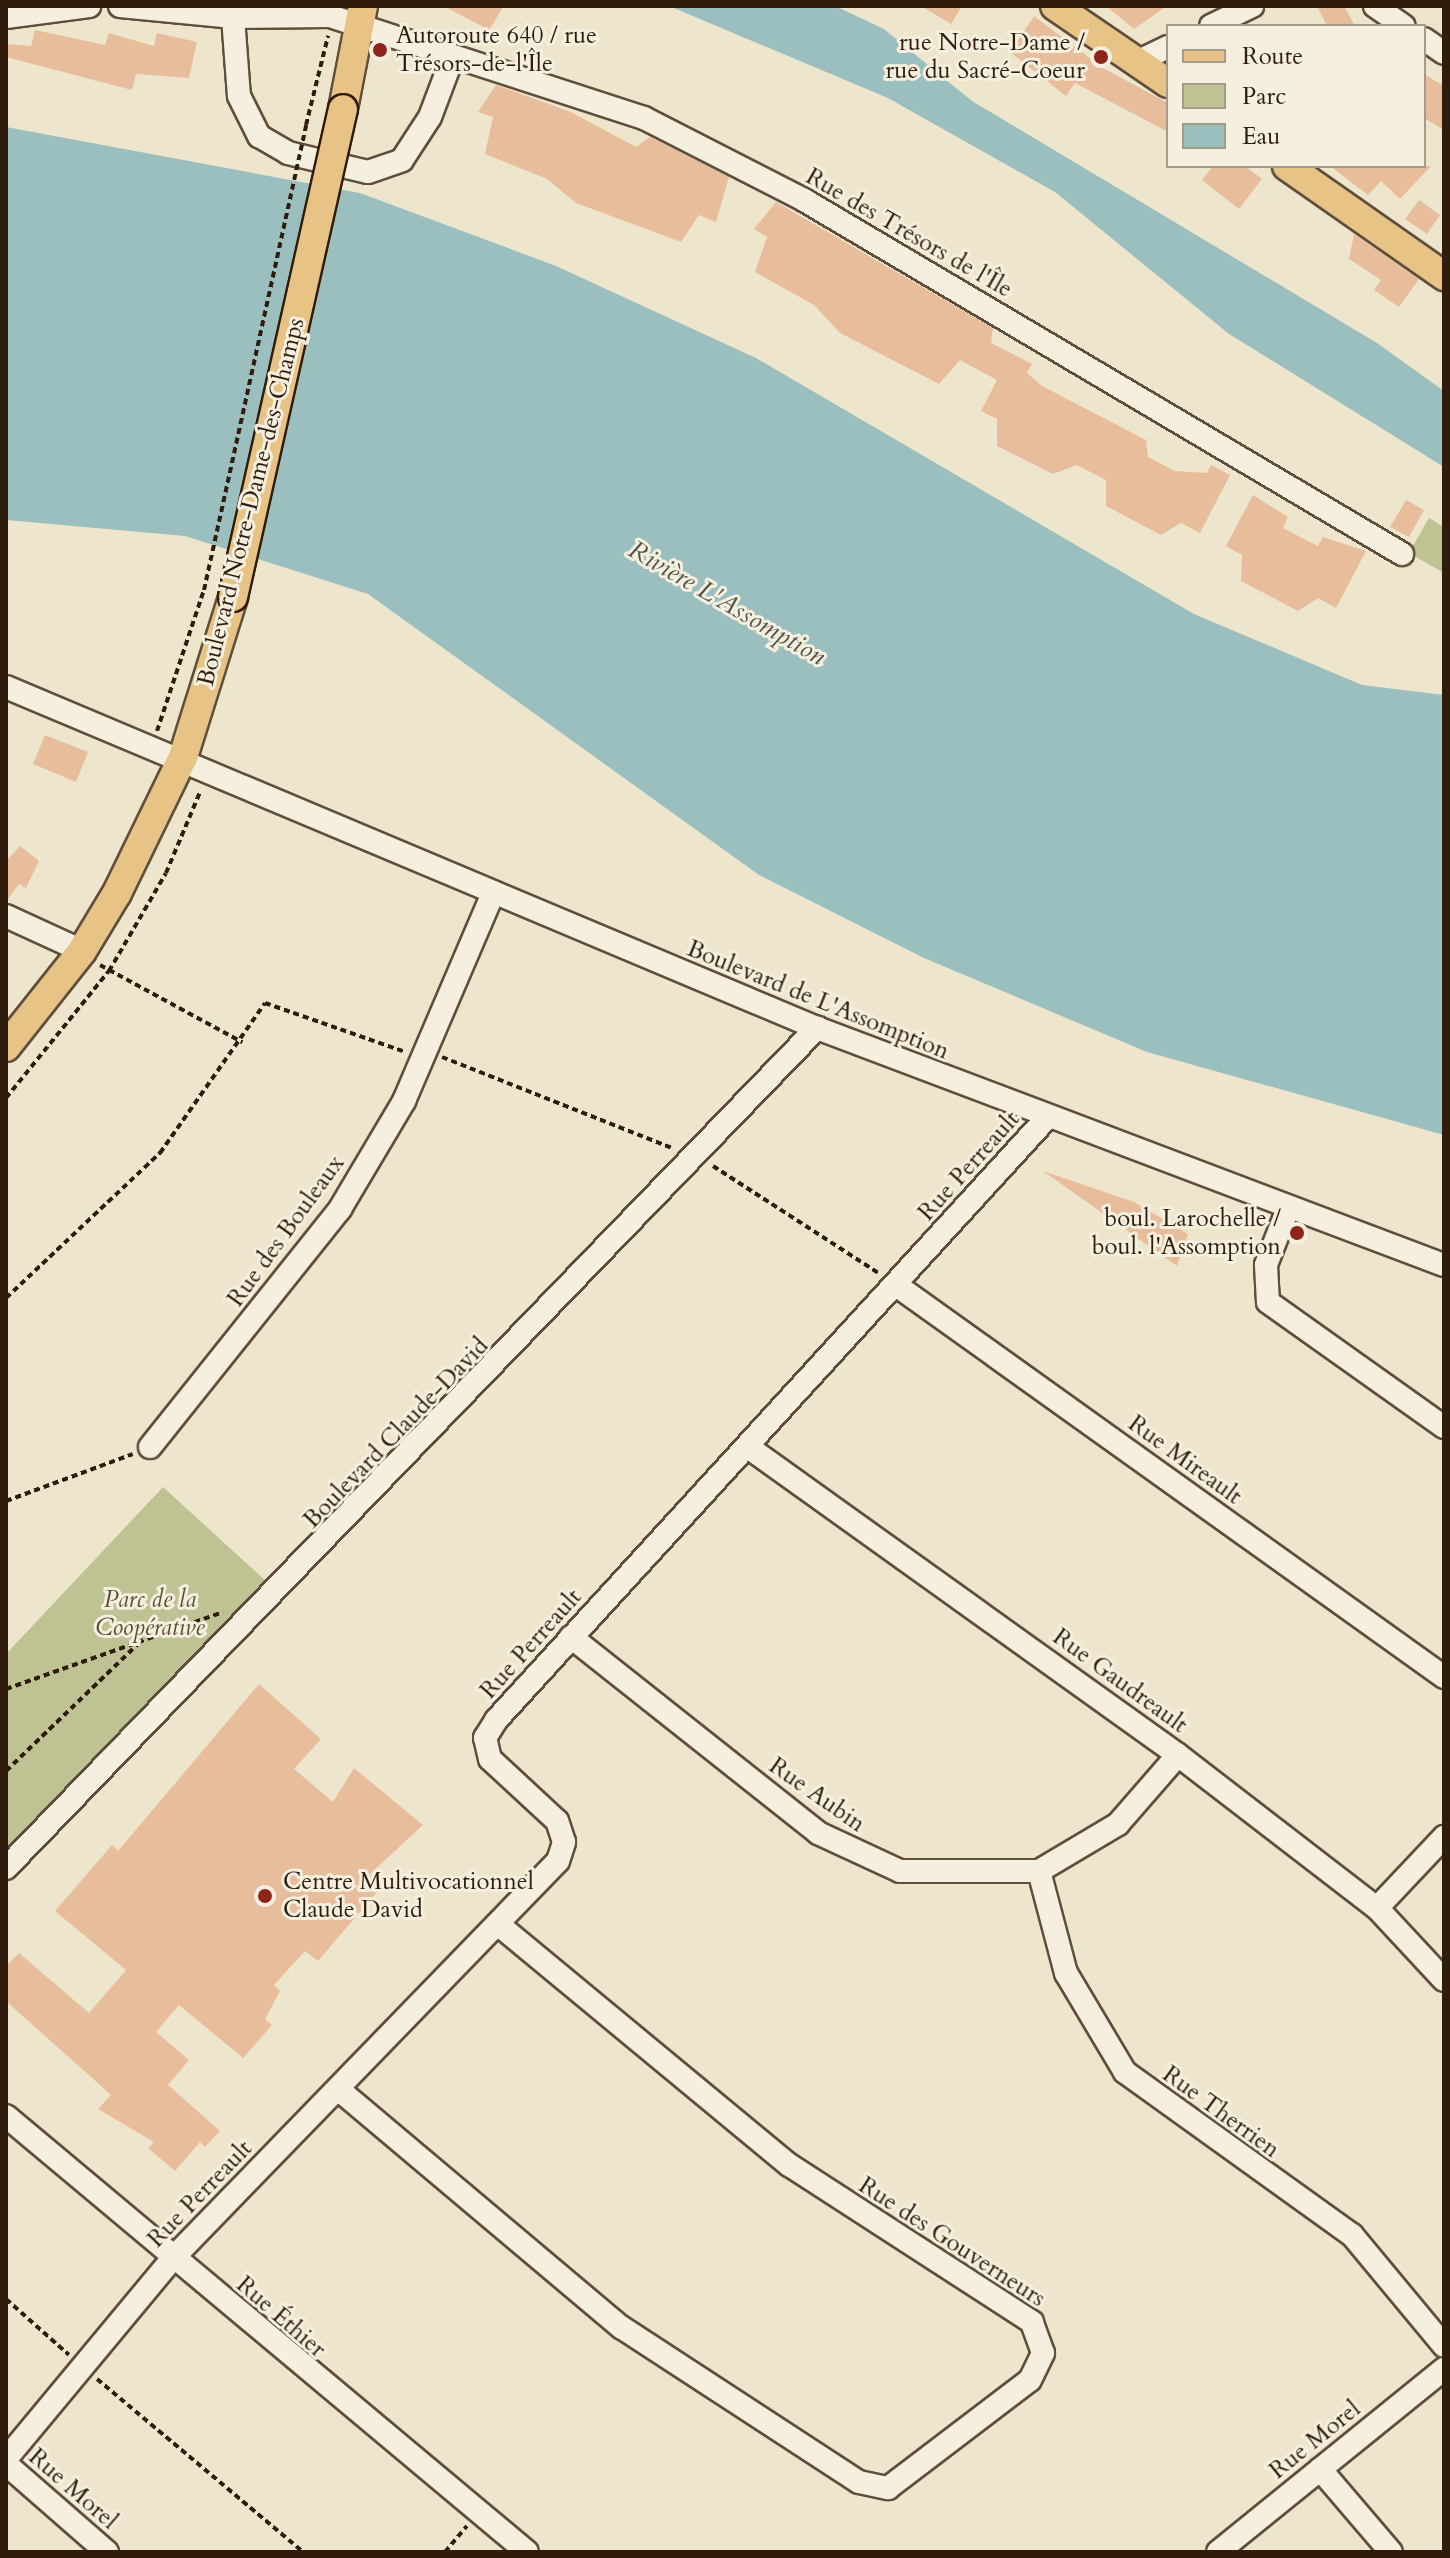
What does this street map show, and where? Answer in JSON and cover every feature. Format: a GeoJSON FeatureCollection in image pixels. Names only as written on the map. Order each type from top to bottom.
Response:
{"type":"FeatureCollection","features":[{"type":"Feature","properties":{"kind":"main road"},"geometry":{"type":"LineString","coordinates":[[1055,6],[1166,82]]}},
{"type":"Feature","properties":{"kind":"main road","name":"Boulevard Notre-Dame-des-Champs"},"geometry":{"type":"LineString","coordinates":[[6,1047],[82,951],[183,757],[233,597],[343,109],[361,16]]}},
{"type":"Feature","properties":{"kind":"main road"},"geometry":{"type":"LineString","coordinates":[[1290,168],[1444,276]]}},
{"type":"Feature","properties":{"kind":"street"},"geometry":{"type":"LineString","coordinates":[[6,17],[89,6]]}},
{"type":"Feature","properties":{"kind":"street","name":"Rue des Trésors de l'Île"},"geometry":{"type":"LineString","coordinates":[[120,6],[233,17],[316,13],[361,16],[453,56],[644,118],[696,143],[1402,554]]}},
{"type":"Feature","properties":{"kind":"street"},"geometry":{"type":"LineString","coordinates":[[1215,24],[1252,6]]}},
{"type":"Feature","properties":{"kind":"street"},"geometry":{"type":"LineString","coordinates":[[1375,6],[1401,24]]}},
{"type":"Feature","properties":{"kind":"street"},"geometry":{"type":"LineString","coordinates":[[233,17],[239,96],[259,136],[288,153],[368,172],[402,160],[430,117],[453,56]]}},
{"type":"Feature","properties":{"kind":"street"},"geometry":{"type":"LineString","coordinates":[[1426,40],[1444,53]]}},
{"type":"Feature","properties":{"kind":"street"},"geometry":{"type":"LineString","coordinates":[[1137,62],[1166,48]]}},
{"type":"Feature","properties":{"kind":"street","name":"Boulevard de L'Assomption"},"geometry":{"type":"LineString","coordinates":[[6,687],[183,757],[492,896],[1045,1120],[1287,1211],[1444,1265]]}},
{"type":"Feature","properties":{"kind":"street","name":"Rue des Bouleaux"},"geometry":{"type":"LineString","coordinates":[[150,1447],[340,1209],[422,1058],[492,896]]}},
{"type":"Feature","properties":{"kind":"street"},"geometry":{"type":"LineString","coordinates":[[6,916],[82,951]]}},
{"type":"Feature","properties":{"kind":"street","name":"Boulevard Claude-David"},"geometry":{"type":"LineString","coordinates":[[6,1868],[697,1158],[817,1028]]}},
{"type":"Feature","properties":{"kind":"street","name":"Rue Perreault"},"geometry":{"type":"LineString","coordinates":[[6,2461],[173,2258],[558,1861],[564,1842],[557,1821],[490,1759],[485,1738],[571,1637],[1045,1120]]}},
{"type":"Feature","properties":{"kind":"street"},"geometry":{"type":"LineString","coordinates":[[1287,1211],[1266,1265],[1268,1302],[1444,1427]]}},
{"type":"Feature","properties":{"kind":"street","name":"Rue Mireault"},"geometry":{"type":"LineString","coordinates":[[896,1285],[1444,1677]]}},
{"type":"Feature","properties":{"kind":"street","name":"Rue Gaudreault"},"geometry":{"type":"LineString","coordinates":[[748,1447],[1178,1755],[1377,1908],[1444,1980]]}},
{"type":"Feature","properties":{"kind":"street","name":"Rue Aubin"},"geometry":{"type":"LineString","coordinates":[[571,1637],[818,1833],[859,1856],[943,1876],[1039,1871],[1118,1824],[1178,1755]]}},
{"type":"Feature","properties":{"kind":"street"},"geometry":{"type":"LineString","coordinates":[[1377,1908],[1444,1837]]}},
{"type":"Feature","properties":{"kind":"street","name":"Rue Therrien"},"geometry":{"type":"LineString","coordinates":[[1039,1871],[1066,1973],[1125,2072],[1352,2235],[1444,2346]]}},
{"type":"Feature","properties":{"kind":"street","name":"Rue des Gouverneurs"},"geometry":{"type":"LineString","coordinates":[[338,2089],[621,2327],[859,2482],[888,2488],[1030,2380],[1043,2353],[1032,2322],[789,2165],[498,1924]]}},
{"type":"Feature","properties":{"kind":"street","name":"Rue Éthier"},"geometry":{"type":"LineString","coordinates":[[6,2116],[476,2515],[527,2552]]}},
{"type":"Feature","properties":{"kind":"street","name":"Rue Morel"},"geometry":{"type":"LineString","coordinates":[[1218,2552],[1444,2369]]}},
{"type":"Feature","properties":{"kind":"street","name":"Rue Morel"},"geometry":{"type":"LineString","coordinates":[[6,2461],[107,2552]]}},
{"type":"Feature","properties":{"kind":"street"},"geometry":{"type":"LineString","coordinates":[[1320,2469],[1391,2552]]}},
{"type":"Feature","properties":{"kind":"path","name":"Boulevard Notre-Dame-des-Champs"},"geometry":{"type":"LineString","coordinates":[[160,727],[204,590],[326,41]]}},
{"type":"Feature","properties":{"kind":"path"},"geometry":{"type":"LineString","coordinates":[[6,1098],[109,971],[166,873],[201,792]]}},
{"type":"Feature","properties":{"kind":"path"},"geometry":{"type":"LineString","coordinates":[[82,951],[109,971],[242,1042]]}},
{"type":"Feature","properties":{"kind":"path"},"geometry":{"type":"LineString","coordinates":[[6,1298],[142,1172],[242,1042],[265,1003],[422,1058],[449,1057],[697,1158],[748,1182],[896,1285]]}},
{"type":"Feature","properties":{"kind":"path"},"geometry":{"type":"LineString","coordinates":[[6,1501],[150,1447]]}},
{"type":"Feature","properties":{"kind":"path"},"geometry":{"type":"LineString","coordinates":[[6,1689],[237,1607]]}},
{"type":"Feature","properties":{"kind":"path"},"geometry":{"type":"LineString","coordinates":[[6,1771],[142,1641]]}},
{"type":"Feature","properties":{"kind":"path"},"geometry":{"type":"LineString","coordinates":[[6,2299],[82,2367],[303,2552]]}},
{"type":"Feature","properties":{"kind":"path"},"geometry":{"type":"LineString","coordinates":[[445,2552],[476,2515]]}},
{"type":"Feature","properties":{"kind":"green space"},"geometry":{"type":"Polygon","coordinates":[[[1429,518],[1444,527],[1444,573],[1409,553],[1429,518]]]}},
{"type":"Feature","properties":{"kind":"green space","name":"Parc de la Coopérative"},"geometry":{"type":"Polygon","coordinates":[[[163,1487],[278,1592],[6,1868],[6,1654],[163,1487]]]}},
{"type":"Feature","properties":{"kind":"water"},"geometry":{"type":"Polygon","coordinates":[[[669,6],[835,6],[884,29],[972,101],[1377,343],[1444,391],[1444,467],[1229,334],[1055,192],[888,98],[669,6]]]}},
{"type":"Feature","properties":{"kind":"water","name":"Rivière L'Assomption"},"geometry":{"type":"Polygon","coordinates":[[[6,127],[360,193],[556,266],[756,358],[1194,614],[1362,685],[1444,695],[1444,1135],[1147,1052],[924,958],[759,875],[368,594],[185,536],[6,520],[6,127]]]}},
{"type":"Feature","properties":{"kind":"building"},"geometry":{"type":"Polygon","coordinates":[[[443,6],[504,6],[489,30],[443,6]]]}},
{"type":"Feature","properties":{"kind":"building"},"geometry":{"type":"Polygon","coordinates":[[[921,6],[962,6],[951,24],[921,6]]]}},
{"type":"Feature","properties":{"kind":"building"},"geometry":{"type":"Polygon","coordinates":[[[1106,6],[1167,6],[1134,29],[1106,6]]]}},
{"type":"Feature","properties":{"kind":"building"},"geometry":{"type":"Polygon","coordinates":[[[1317,6],[1344,6],[1354,24],[1326,24],[1317,6]]]}},
{"type":"Feature","properties":{"kind":"building"},"geometry":{"type":"Polygon","coordinates":[[[1034,16],[1103,68],[1166,102],[1166,131],[1075,83],[1066,96],[1010,52],[1034,16]]]}},
{"type":"Feature","properties":{"kind":"building"},"geometry":{"type":"Polygon","coordinates":[[[35,30],[105,45],[109,33],[154,46],[157,33],[197,42],[189,78],[136,74],[132,90],[6,57],[6,44],[31,46],[35,30]]]}},
{"type":"Feature","properties":{"kind":"building"},"geometry":{"type":"Polygon","coordinates":[[[1426,75],[1444,86],[1444,130],[1426,119],[1426,75]]]}},
{"type":"Feature","properties":{"kind":"building"},"geometry":{"type":"Polygon","coordinates":[[[496,85],[571,112],[636,147],[650,137],[729,177],[716,222],[699,215],[681,242],[576,203],[547,179],[485,154],[493,117],[478,112],[496,85]]]}},
{"type":"Feature","properties":{"kind":"building"},"geometry":{"type":"Polygon","coordinates":[[[1431,166],[1400,199],[1381,181],[1368,195],[1333,168],[1431,166]]]}},
{"type":"Feature","properties":{"kind":"building"},"geometry":{"type":"Polygon","coordinates":[[[1211,168],[1248,168],[1262,179],[1239,209],[1202,180],[1211,168]]]}},
{"type":"Feature","properties":{"kind":"building"},"geometry":{"type":"Polygon","coordinates":[[[1419,200],[1440,215],[1427,234],[1405,219],[1419,200]]]}},
{"type":"Feature","properties":{"kind":"building"},"geometry":{"type":"Polygon","coordinates":[[[776,202],[993,328],[991,343],[1032,364],[1027,373],[1042,386],[1146,440],[1148,457],[1175,471],[1207,473],[1211,465],[1230,475],[1200,533],[1181,523],[1161,535],[1106,506],[1106,480],[1077,465],[1053,474],[997,446],[997,419],[981,411],[997,380],[960,360],[939,384],[840,333],[814,305],[755,272],[767,237],[754,229],[776,202]]]}},
{"type":"Feature","properties":{"kind":"building"},"geometry":{"type":"Polygon","coordinates":[[[1354,234],[1419,279],[1399,307],[1374,290],[1381,280],[1349,259],[1354,234]]]}},
{"type":"Feature","properties":{"kind":"building"},"geometry":{"type":"Polygon","coordinates":[[[1253,495],[1288,517],[1283,528],[1318,546],[1323,537],[1366,551],[1336,608],[1318,598],[1298,611],[1241,581],[1242,555],[1226,546],[1253,495]]]}},
{"type":"Feature","properties":{"kind":"building"},"geometry":{"type":"Polygon","coordinates":[[[1406,500],[1424,510],[1409,537],[1390,527],[1406,500]]]}},
{"type":"Feature","properties":{"kind":"building"},"geometry":{"type":"Polygon","coordinates":[[[45,735],[88,752],[76,782],[33,764],[45,735]]]}},
{"type":"Feature","properties":{"kind":"building"},"geometry":{"type":"Polygon","coordinates":[[[20,846],[39,861],[26,888],[19,884],[6,902],[6,861],[20,846]]]}},
{"type":"Feature","properties":{"kind":"building"},"geometry":{"type":"Polygon","coordinates":[[[1043,1171],[1134,1202],[1188,1234],[1177,1266],[1043,1171]]]}},
{"type":"Feature","properties":{"kind":"building"},"geometry":{"type":"Polygon","coordinates":[[[259,1684],[321,1739],[294,1769],[333,1802],[354,1768],[423,1825],[370,1874],[383,1885],[318,1961],[305,1951],[274,1985],[280,1991],[265,2019],[272,2025],[243,2058],[179,2005],[156,2032],[189,2060],[168,2085],[220,2131],[205,2147],[200,2142],[175,2171],[148,2148],[154,2142],[98,2109],[111,2095],[6,2001],[6,1966],[19,1953],[89,2013],[126,1970],[55,1911],[112,1845],[118,1851],[259,1684]]]}},
{"type":"Feature","properties":{"kind":"place","name":"Autoroute 640 / rue Trésors-de-l'Île"},"geometry":{"type":"Point","coordinates":[380,50]}},
{"type":"Feature","properties":{"kind":"place","name":"rue Notre-Dame / rue du Sacré-Coeur"},"geometry":{"type":"Point","coordinates":[1101,57]}},
{"type":"Feature","properties":{"kind":"place","name":"boul. Larochelle / boul. l'Assomption"},"geometry":{"type":"Point","coordinates":[1297,1233]}},
{"type":"Feature","properties":{"kind":"place","name":"Centre Multivocationnel Claude David"},"geometry":{"type":"Point","coordinates":[265,1896]}}]}
